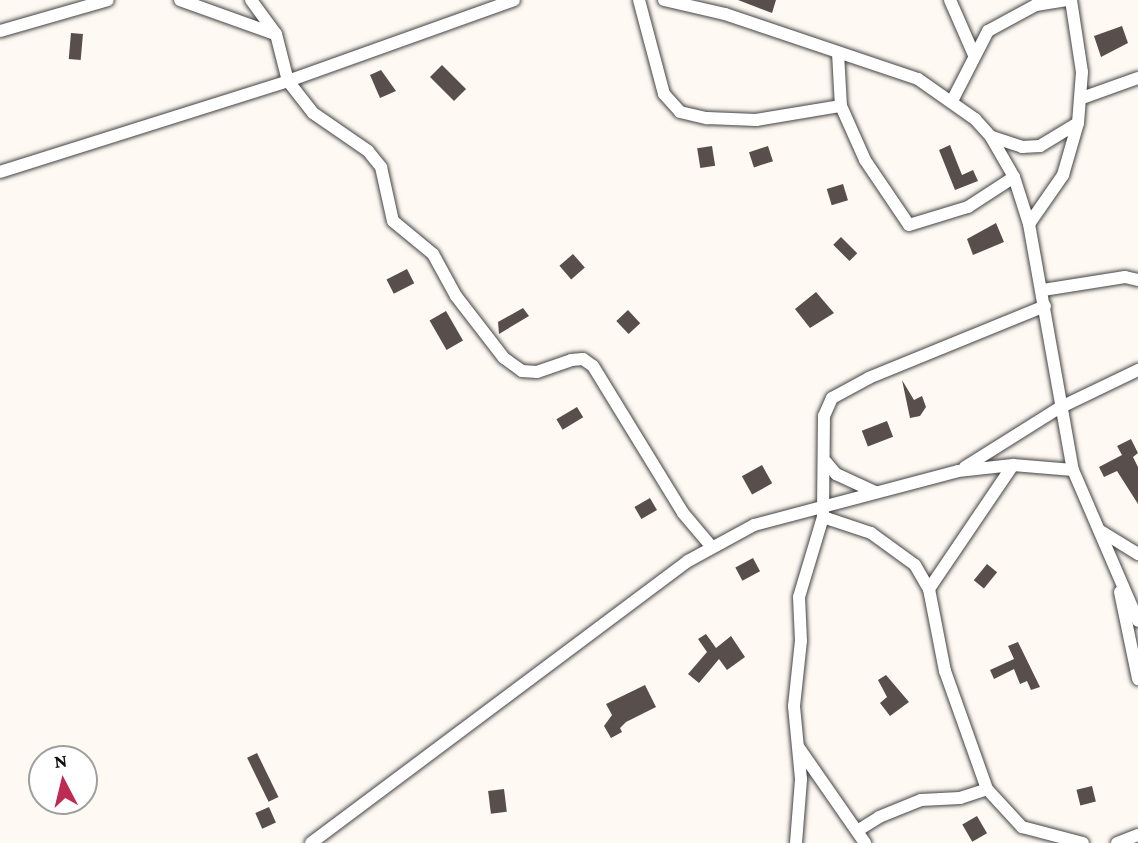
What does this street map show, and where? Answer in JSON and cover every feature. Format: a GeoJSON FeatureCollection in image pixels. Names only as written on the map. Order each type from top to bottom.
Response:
{"type":"FeatureCollection","features":[{"type":"Feature","properties":{"kind":"street"},"geometry":{"type":"LineString","coordinates":[[0,30],[108,0]]}},
{"type":"Feature","properties":{"kind":"street"},"geometry":{"type":"LineString","coordinates":[[180,0],[276,34]]}},
{"type":"Feature","properties":{"kind":"street"},"geometry":{"type":"LineString","coordinates":[[251,0],[276,34],[288,81],[313,113],[369,151],[381,167],[393,221],[433,254],[456,296],[504,358],[522,370],[537,372],[571,360],[583,359],[593,366],[683,513],[711,546]]}},
{"type":"Feature","properties":{"kind":"street"},"geometry":{"type":"LineString","coordinates":[[0,172],[288,81],[514,0]]}},
{"type":"Feature","properties":{"kind":"street"},"geometry":{"type":"LineString","coordinates":[[639,0],[664,94],[680,112],[707,118],[756,120],[841,106]]}},
{"type":"Feature","properties":{"kind":"street"},"geometry":{"type":"LineString","coordinates":[[664,0],[725,14],[918,79],[952,101],[991,137],[1014,177],[1029,224],[1043,289],[1059,408],[1073,470],[1138,621]]}},
{"type":"Feature","properties":{"kind":"street"},"geometry":{"type":"LineString","coordinates":[[950,0],[974,55]]}},
{"type":"Feature","properties":{"kind":"street"},"geometry":{"type":"LineString","coordinates":[[952,101],[988,31],[1036,5],[1069,0],[1082,98],[1078,122],[1063,174],[1029,224]]}},
{"type":"Feature","properties":{"kind":"street"},"geometry":{"type":"LineString","coordinates":[[838,53],[841,106],[865,160],[909,225],[968,207],[1014,177]]}},
{"type":"Feature","properties":{"kind":"street"},"geometry":{"type":"LineString","coordinates":[[1082,98],[1138,78]]}},
{"type":"Feature","properties":{"kind":"street"},"geometry":{"type":"LineString","coordinates":[[991,137],[1022,147],[1040,146],[1078,122]]}},
{"type":"Feature","properties":{"kind":"street"},"geometry":{"type":"LineString","coordinates":[[1043,289],[1125,276],[1138,279]]}},
{"type":"Feature","properties":{"kind":"street"},"geometry":{"type":"LineString","coordinates":[[796,843],[799,748],[794,706],[801,641],[799,597],[823,511],[824,416],[832,398],[869,378],[1045,306]]}},
{"type":"Feature","properties":{"kind":"street"},"geometry":{"type":"LineString","coordinates":[[958,471],[1059,408],[1138,370]]}},
{"type":"Feature","properties":{"kind":"street"},"geometry":{"type":"LineString","coordinates":[[825,462],[836,474],[876,492]]}},
{"type":"Feature","properties":{"kind":"street"},"geometry":{"type":"LineString","coordinates":[[312,843],[711,546],[754,525],[823,511],[876,492],[958,471],[1013,465],[1073,470]]}},
{"type":"Feature","properties":{"kind":"street"},"geometry":{"type":"LineString","coordinates":[[929,589],[983,516],[1013,465]]}},
{"type":"Feature","properties":{"kind":"street"},"geometry":{"type":"LineString","coordinates":[[823,511],[893,546],[915,565],[929,589],[945,671],[988,789],[1015,823],[1042,838],[1083,843]]}},
{"type":"Feature","properties":{"kind":"street"},"geometry":{"type":"LineString","coordinates":[[1099,530],[1138,554]]}},
{"type":"Feature","properties":{"kind":"street"},"geometry":{"type":"LineString","coordinates":[[1118,578],[1138,679]]}},
{"type":"Feature","properties":{"kind":"street"},"geometry":{"type":"LineString","coordinates":[[799,748],[865,843]]}},
{"type":"Feature","properties":{"kind":"street"},"geometry":{"type":"LineString","coordinates":[[857,831],[879,817],[921,800],[960,798],[988,789]]}},
{"type":"Feature","properties":{"kind":"street"},"geometry":{"type":"LineString","coordinates":[[1117,843],[1138,835]]}},
{"type":"Feature","properties":{"kind":"building"},"geometry":{"type":"Polygon","coordinates":[[[738,0],[776,0],[772,13],[738,0]]]}},
{"type":"Feature","properties":{"kind":"building"},"geometry":{"type":"Polygon","coordinates":[[[1122,26],[1128,43],[1101,57],[1094,36],[1122,26]]]}},
{"type":"Feature","properties":{"kind":"building"},"geometry":{"type":"Polygon","coordinates":[[[71,33],[83,34],[81,60],[69,59],[71,33]]]}},
{"type":"Feature","properties":{"kind":"building"},"geometry":{"type":"Polygon","coordinates":[[[442,65],[466,89],[454,101],[430,77],[442,65]]]}},
{"type":"Feature","properties":{"kind":"building"},"geometry":{"type":"Polygon","coordinates":[[[381,70],[396,91],[380,98],[370,75],[381,70]]]}},
{"type":"Feature","properties":{"kind":"building"},"geometry":{"type":"Polygon","coordinates":[[[950,145],[962,175],[973,170],[978,181],[955,190],[939,150],[950,145]]]}},
{"type":"Feature","properties":{"kind":"building"},"geometry":{"type":"Polygon","coordinates":[[[712,146],[715,166],[700,168],[697,148],[712,146]]]}},
{"type":"Feature","properties":{"kind":"building"},"geometry":{"type":"Polygon","coordinates":[[[768,146],[773,161],[754,167],[749,152],[768,146]]]}},
{"type":"Feature","properties":{"kind":"building"},"geometry":{"type":"Polygon","coordinates":[[[843,184],[848,200],[832,205],[827,189],[843,184]]]}},
{"type":"Feature","properties":{"kind":"building"},"geometry":{"type":"Polygon","coordinates":[[[996,223],[1004,242],[973,255],[967,239],[996,223]]]}},
{"type":"Feature","properties":{"kind":"building"},"geometry":{"type":"Polygon","coordinates":[[[841,237],[857,253],[849,261],[833,245],[841,237]]]}},
{"type":"Feature","properties":{"kind":"building"},"geometry":{"type":"Polygon","coordinates":[[[573,254],[585,268],[571,279],[559,266],[573,254]]]}},
{"type":"Feature","properties":{"kind":"building"},"geometry":{"type":"Polygon","coordinates":[[[407,269],[414,283],[394,294],[387,279],[407,269]]]}},
{"type":"Feature","properties":{"kind":"building"},"geometry":{"type":"Polygon","coordinates":[[[816,292],[834,313],[810,328],[795,309],[816,292]]]}},
{"type":"Feature","properties":{"kind":"building"},"geometry":{"type":"Polygon","coordinates":[[[523,308],[529,316],[499,334],[498,322],[523,308]]]}},
{"type":"Feature","properties":{"kind":"building"},"geometry":{"type":"Polygon","coordinates":[[[628,310],[640,323],[629,334],[616,321],[628,310]]]}},
{"type":"Feature","properties":{"kind":"building"},"geometry":{"type":"Polygon","coordinates":[[[446,311],[463,340],[447,350],[430,320],[446,311]]]}},
{"type":"Feature","properties":{"kind":"building"},"geometry":{"type":"Polygon","coordinates":[[[902,380],[914,400],[922,396],[926,407],[920,416],[910,418],[902,380]]]}},
{"type":"Feature","properties":{"kind":"building"},"geometry":{"type":"Polygon","coordinates":[[[577,407],[583,417],[563,430],[556,419],[577,407]]]}},
{"type":"Feature","properties":{"kind":"building"},"geometry":{"type":"Polygon","coordinates":[[[887,421],[893,437],[868,447],[862,431],[887,421]]]}},
{"type":"Feature","properties":{"kind":"building"},"geometry":{"type":"Polygon","coordinates":[[[1131,439],[1138,453],[1133,457],[1138,467],[1138,504],[1117,471],[1104,477],[1099,467],[1122,455],[1117,446],[1131,439]]]}},
{"type":"Feature","properties":{"kind":"building"},"geometry":{"type":"Polygon","coordinates":[[[762,465],[772,483],[752,495],[742,476],[762,465]]]}},
{"type":"Feature","properties":{"kind":"building"},"geometry":{"type":"Polygon","coordinates":[[[650,498],[657,510],[641,519],[634,507],[650,498]]]}},
{"type":"Feature","properties":{"kind":"building"},"geometry":{"type":"Polygon","coordinates":[[[753,558],[760,571],[742,581],[735,567],[753,558]]]}},
{"type":"Feature","properties":{"kind":"building"},"geometry":{"type":"Polygon","coordinates":[[[987,564],[997,572],[984,589],[974,580],[987,564]]]}},
{"type":"Feature","properties":{"kind":"building"},"geometry":{"type":"Polygon","coordinates":[[[706,634],[716,648],[731,636],[745,657],[727,670],[719,659],[699,683],[688,674],[707,652],[698,639],[706,634]]]}},
{"type":"Feature","properties":{"kind":"building"},"geometry":{"type":"Polygon","coordinates":[[[1018,642],[1040,687],[1031,690],[1027,681],[1020,684],[1014,669],[994,679],[990,670],[1014,659],[1008,646],[1018,642]]]}},
{"type":"Feature","properties":{"kind":"building"},"geometry":{"type":"Polygon","coordinates":[[[886,675],[909,702],[890,716],[880,703],[887,697],[878,680],[886,675]]]}},
{"type":"Feature","properties":{"kind":"building"},"geometry":{"type":"Polygon","coordinates":[[[645,685],[656,707],[626,722],[620,728],[622,732],[611,738],[604,726],[612,715],[606,704],[645,685]]]}},
{"type":"Feature","properties":{"kind":"building"},"geometry":{"type":"Polygon","coordinates":[[[257,753],[278,797],[269,802],[247,758],[257,753]]]}},
{"type":"Feature","properties":{"kind":"building"},"geometry":{"type":"Polygon","coordinates":[[[1092,786],[1096,802],[1080,805],[1076,790],[1092,786]]]}},
{"type":"Feature","properties":{"kind":"building"},"geometry":{"type":"Polygon","coordinates":[[[504,789],[507,812],[491,814],[488,791],[504,789]]]}},
{"type":"Feature","properties":{"kind":"building"},"geometry":{"type":"Polygon","coordinates":[[[269,807],[276,823],[262,829],[255,813],[269,807]]]}},
{"type":"Feature","properties":{"kind":"building"},"geometry":{"type":"Polygon","coordinates":[[[977,816],[987,833],[972,842],[962,824],[977,816]]]}}]}
